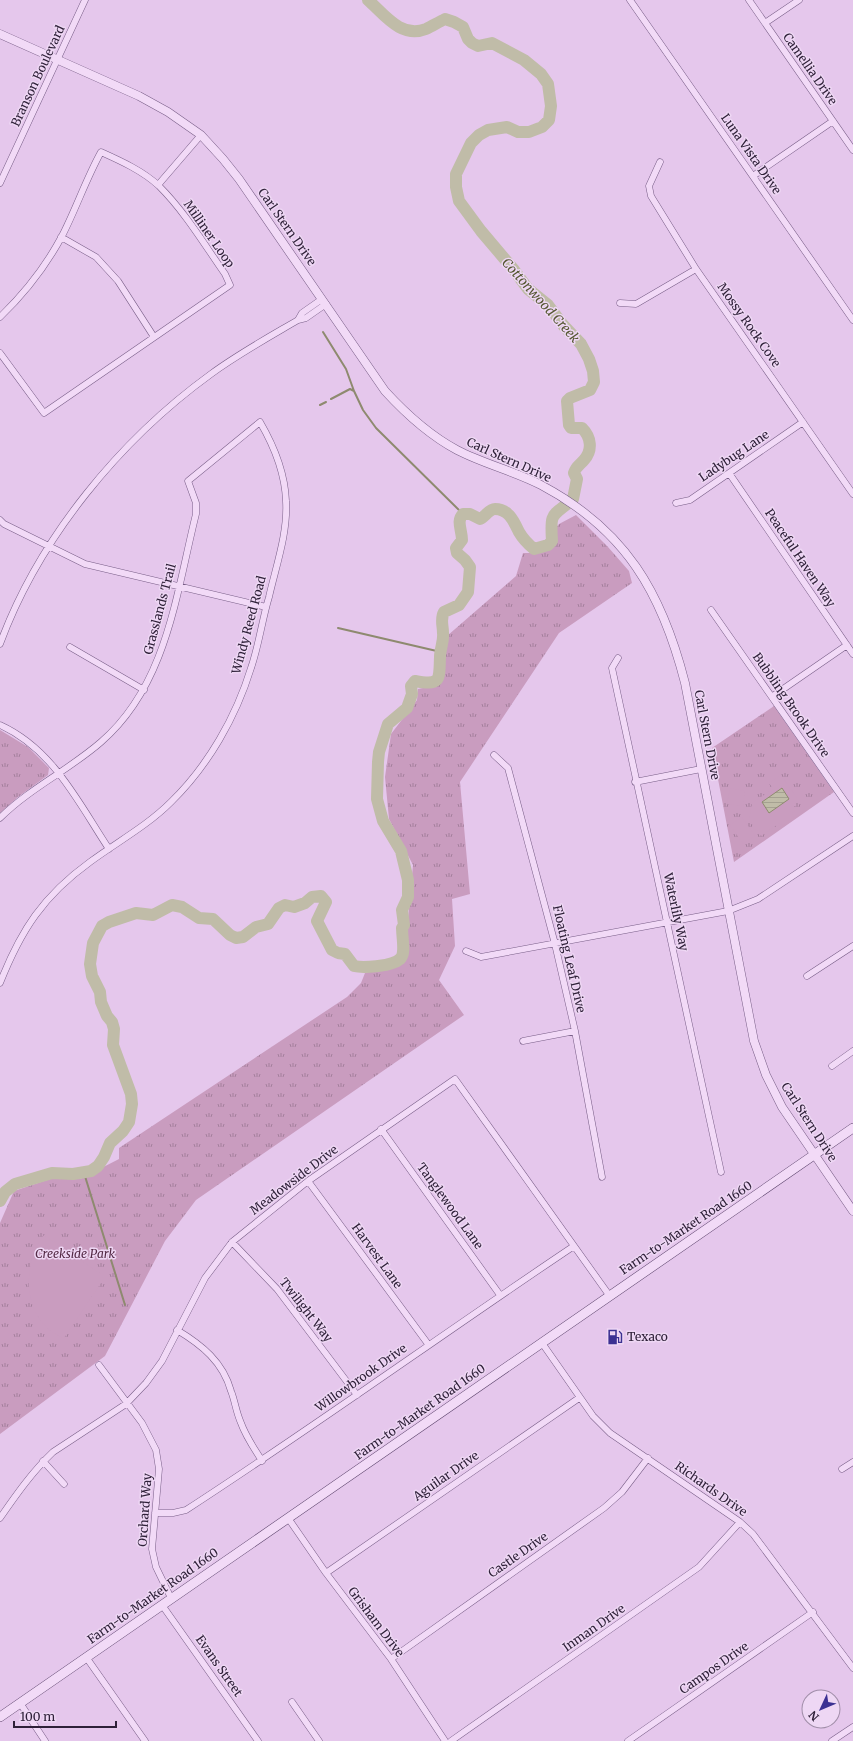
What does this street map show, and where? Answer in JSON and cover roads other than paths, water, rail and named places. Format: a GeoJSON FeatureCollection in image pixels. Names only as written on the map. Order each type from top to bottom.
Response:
{"type":"FeatureCollection","features":[{"type":"Feature","properties":{"kind":"main road","name":"Farm-to-Market Road 1660"},"geometry":{"type":"LineString","coordinates":[[0,1717],[609,1295],[853,1128]]}},
{"type":"Feature","properties":{"kind":"street","name":"Branson Boulevard"},"geometry":{"type":"LineString","coordinates":[[0,183],[85,0]]}},
{"type":"Feature","properties":{"kind":"street","name":"Luna Vista Drive"},"geometry":{"type":"LineString","coordinates":[[630,0],[853,320]]}},
{"type":"Feature","properties":{"kind":"street","name":"Camellia Drive"},"geometry":{"type":"LineString","coordinates":[[750,0],[853,150]]}},
{"type":"Feature","properties":{"kind":"street"},"geometry":{"type":"LineString","coordinates":[[765,23],[799,0]]}},
{"type":"Feature","properties":{"kind":"street","name":"Carl Stern Drive"},"geometry":{"type":"LineString","coordinates":[[0,34],[139,96],[168,112],[201,135],[239,179],[385,391],[420,426],[458,450],[541,485],[591,518],[614,539],[630,558],[643,576],[665,618],[675,645],[685,683],[754,1042],[766,1075],[782,1107],[853,1211]]}},
{"type":"Feature","properties":{"kind":"street"},"geometry":{"type":"LineString","coordinates":[[753,176],[833,121]]}},
{"type":"Feature","properties":{"kind":"street"},"geometry":{"type":"LineString","coordinates":[[158,185],[201,135]]}},
{"type":"Feature","properties":{"kind":"street","name":"Milliner Loop"},"geometry":{"type":"LineString","coordinates":[[0,317],[20,296],[42,268],[61,237],[101,152],[132,167],[158,185],[182,211],[225,274],[230,286],[44,413],[0,352]]}},
{"type":"Feature","properties":{"kind":"street","name":"Mossy Rock Cove"},"geometry":{"type":"LineString","coordinates":[[660,162],[649,186],[651,196],[696,268],[853,494]]}},
{"type":"Feature","properties":{"kind":"street"},"geometry":{"type":"LineString","coordinates":[[61,237],[96,257],[118,281],[154,337]]}},
{"type":"Feature","properties":{"kind":"street"},"geometry":{"type":"LineString","coordinates":[[620,303],[636,304],[696,268]]}},
{"type":"Feature","properties":{"kind":"street"},"geometry":{"type":"LineString","coordinates":[[0,644],[7,625],[29,581],[50,547],[96,482],[122,452],[177,401],[211,374],[298,320],[306,318],[324,302]]}},
{"type":"Feature","properties":{"kind":"street","name":"Grasslands Trail"},"geometry":{"type":"LineString","coordinates":[[0,818],[28,794],[82,758],[108,736],[134,707],[154,671],[166,639],[196,514],[196,503],[188,481],[260,422]]}},
{"type":"Feature","properties":{"kind":"street","name":"Windy Reed Road"},"geometry":{"type":"LineString","coordinates":[[0,983],[18,943],[39,908],[57,889],[90,862],[153,818],[171,802],[190,782],[215,746],[237,705],[251,668],[284,532],[286,502],[282,474],[268,436],[260,422]]}},
{"type":"Feature","properties":{"kind":"street","name":"Ladybug Lane"},"geometry":{"type":"LineString","coordinates":[[676,503],[690,500],[803,422]]}},
{"type":"Feature","properties":{"kind":"street","name":"Peaceful Haven Way"},"geometry":{"type":"LineString","coordinates":[[729,473],[853,654]]}},
{"type":"Feature","properties":{"kind":"street"},"geometry":{"type":"LineString","coordinates":[[0,530],[2,522],[86,564],[266,607]]}},
{"type":"Feature","properties":{"kind":"street","name":"Bubbling Brook Drive"},"geometry":{"type":"LineString","coordinates":[[711,610],[773,696],[853,813]]}},
{"type":"Feature","properties":{"kind":"street"},"geometry":{"type":"LineString","coordinates":[[773,696],[847,645]]}},
{"type":"Feature","properties":{"kind":"street"},"geometry":{"type":"LineString","coordinates":[[70,647],[144,690]]}},
{"type":"Feature","properties":{"kind":"street","name":"Waterlily Way"},"geometry":{"type":"LineString","coordinates":[[618,658],[612,668],[635,782],[721,1172]]}},
{"type":"Feature","properties":{"kind":"street"},"geometry":{"type":"LineString","coordinates":[[0,725],[17,733],[34,746],[60,774],[109,849]]}},
{"type":"Feature","properties":{"kind":"street","name":"Floating Leaf Drive"},"geometry":{"type":"LineString","coordinates":[[494,755],[508,768],[555,944],[575,1032],[602,1177]]}},
{"type":"Feature","properties":{"kind":"street"},"geometry":{"type":"LineString","coordinates":[[635,782],[701,769]]}},
{"type":"Feature","properties":{"kind":"street"},"geometry":{"type":"LineString","coordinates":[[466,951],[481,957],[728,911],[758,899],[853,836]]}},
{"type":"Feature","properties":{"kind":"street"},"geometry":{"type":"LineString","coordinates":[[808,976],[853,946]]}},
{"type":"Feature","properties":{"kind":"street"},"geometry":{"type":"LineString","coordinates":[[523,1041],[575,1032]]}},
{"type":"Feature","properties":{"kind":"street"},"geometry":{"type":"LineString","coordinates":[[832,1066],[853,1051]]}},
{"type":"Feature","properties":{"kind":"street","name":"Meadowside Drive"},"geometry":{"type":"LineString","coordinates":[[0,1518],[43,1461],[53,1452],[126,1404],[146,1383],[162,1361],[205,1278],[232,1242],[308,1181],[455,1079],[609,1295]]}},
{"type":"Feature","properties":{"kind":"street","name":"Tanglewood Lane"},"geometry":{"type":"LineString","coordinates":[[381,1129],[500,1295]]}},
{"type":"Feature","properties":{"kind":"street","name":"Harvest Lane"},"geometry":{"type":"LineString","coordinates":[[308,1181],[428,1344]]}},
{"type":"Feature","properties":{"kind":"street","name":"Twilight Way"},"geometry":{"type":"LineString","coordinates":[[232,1242],[277,1289],[357,1395]]}},
{"type":"Feature","properties":{"kind":"street","name":"Willowbrook Drive"},"geometry":{"type":"LineString","coordinates":[[154,1513],[173,1513],[186,1510],[262,1461],[428,1344],[574,1246]]}},
{"type":"Feature","properties":{"kind":"street"},"geometry":{"type":"LineString","coordinates":[[177,1330],[204,1349],[215,1359],[228,1383],[245,1433],[262,1461]]}},
{"type":"Feature","properties":{"kind":"street","name":"Richards Drive"},"geometry":{"type":"LineString","coordinates":[[542,1342],[593,1416],[610,1433],[740,1522],[765,1549],[853,1668]]}},
{"type":"Feature","properties":{"kind":"street","name":"Orchard Way"},"geometry":{"type":"LineString","coordinates":[[99,1365],[126,1404],[142,1423],[156,1450],[159,1469],[152,1549],[156,1567],[172,1598]]}},
{"type":"Feature","properties":{"kind":"street","name":"Aguilar Drive"},"geometry":{"type":"LineString","coordinates":[[326,1573],[580,1398]]}},
{"type":"Feature","properties":{"kind":"street","name":"Castle Drive"},"geometry":{"type":"LineString","coordinates":[[391,1659],[604,1508],[622,1492],[648,1458]]}},
{"type":"Feature","properties":{"kind":"street"},"geometry":{"type":"LineString","coordinates":[[43,1461],[64,1484]]}},
{"type":"Feature","properties":{"kind":"street"},"geometry":{"type":"LineString","coordinates":[[842,1469],[853,1462]]}},
{"type":"Feature","properties":{"kind":"street","name":"Grisham Drive"},"geometry":{"type":"LineString","coordinates":[[288,1518],[326,1573],[391,1659],[445,1741]]}},
{"type":"Feature","properties":{"kind":"street","name":"Inman Drive"},"geometry":{"type":"LineString","coordinates":[[451,1741],[700,1567],[740,1522]]}},
{"type":"Feature","properties":{"kind":"street","name":"Evans Street"},"geometry":{"type":"LineString","coordinates":[[162,1605],[258,1741]]}},
{"type":"Feature","properties":{"kind":"street","name":"Campos Drive"},"geometry":{"type":"LineString","coordinates":[[628,1741],[813,1612]]}},
{"type":"Feature","properties":{"kind":"street"},"geometry":{"type":"LineString","coordinates":[[86,1657],[145,1741]]}},
{"type":"Feature","properties":{"kind":"street"},"geometry":{"type":"LineString","coordinates":[[292,1702],[319,1741]]}},
{"type":"Feature","properties":{"kind":"street"},"geometry":{"type":"LineString","coordinates":[[20,1703],[45,1741]]}},
{"type":"Feature","properties":{"kind":"street"},"geometry":{"type":"LineString","coordinates":[[832,1741],[853,1727]]}},
{"type":"Feature","properties":{"kind":"waterway","name":"Cottonwood Creek"},"geometry":{"type":"LineString","coordinates":[[0,1201],[5,1192],[15,1184],[52,1173],[73,1174],[91,1171],[98,1166],[110,1143],[123,1131],[129,1122],[132,1104],[131,1094],[113,1045],[114,1029],[112,1022],[107,1016],[101,1002],[100,992],[92,976],[90,964],[93,943],[102,926],[109,922],[136,913],[153,915],[172,905],[182,907],[199,918],[213,919],[230,935],[236,938],[243,937],[256,927],[268,924],[279,908],[285,905],[294,907],[305,903],[312,897],[321,896],[326,902],[317,921],[332,950],[345,954],[354,966],[357,967],[378,966],[395,962],[400,959],[403,950],[402,928],[404,925],[402,910],[408,897],[408,880],[401,851],[383,821],[377,799],[379,752],[388,724],[407,708],[412,694],[411,686],[415,681],[435,681],[439,676],[440,654],[443,639],[442,620],[444,612],[459,605],[468,592],[470,567],[457,553],[456,548],[462,540],[460,523],[461,517],[463,514],[470,514],[480,519],[493,509],[504,511],[513,520],[522,537],[534,549],[548,545],[552,541],[552,519],[557,512],[573,499],[577,479],[574,473],[589,452],[590,444],[585,432],[582,428],[571,428],[569,425],[567,401],[570,398],[590,390],[594,382],[593,371],[589,359],[581,344],[563,325],[548,305],[528,289],[481,231],[459,201],[456,187],[456,174],[471,143],[479,135],[488,130],[507,127],[518,132],[529,132],[542,127],[549,120],[551,106],[548,84],[541,74],[524,60],[492,43],[478,46],[472,43],[468,39],[463,27],[454,22],[445,19],[426,29],[409,31],[394,24],[368,0]]}},
{"type":"Feature","properties":{"kind":"waterway"},"geometry":{"type":"LineString","coordinates":[[323,332],[346,369],[354,391]]}},
{"type":"Feature","properties":{"kind":"waterway"},"geometry":{"type":"LineString","coordinates":[[331,399],[350,389],[354,391],[363,410],[376,428],[463,514]]}},
{"type":"Feature","properties":{"kind":"waterway"},"geometry":{"type":"LineString","coordinates":[[320,405],[326,402]]}},
{"type":"Feature","properties":{"kind":"waterway"},"geometry":{"type":"LineString","coordinates":[[338,628],[441,652]]}},
{"type":"Feature","properties":{"kind":"waterway"},"geometry":{"type":"LineString","coordinates":[[84,1173],[125,1305]]}},
{"type":"Feature","properties":{"kind":"place","name":"Texaco"},"geometry":{"type":"Point","coordinates":[615,1337]}},
{"type":"Feature","properties":{"kind":"park label","name":"Creekside Park"},"geometry":{"type":"Point","coordinates":[75,1254]}}]}
